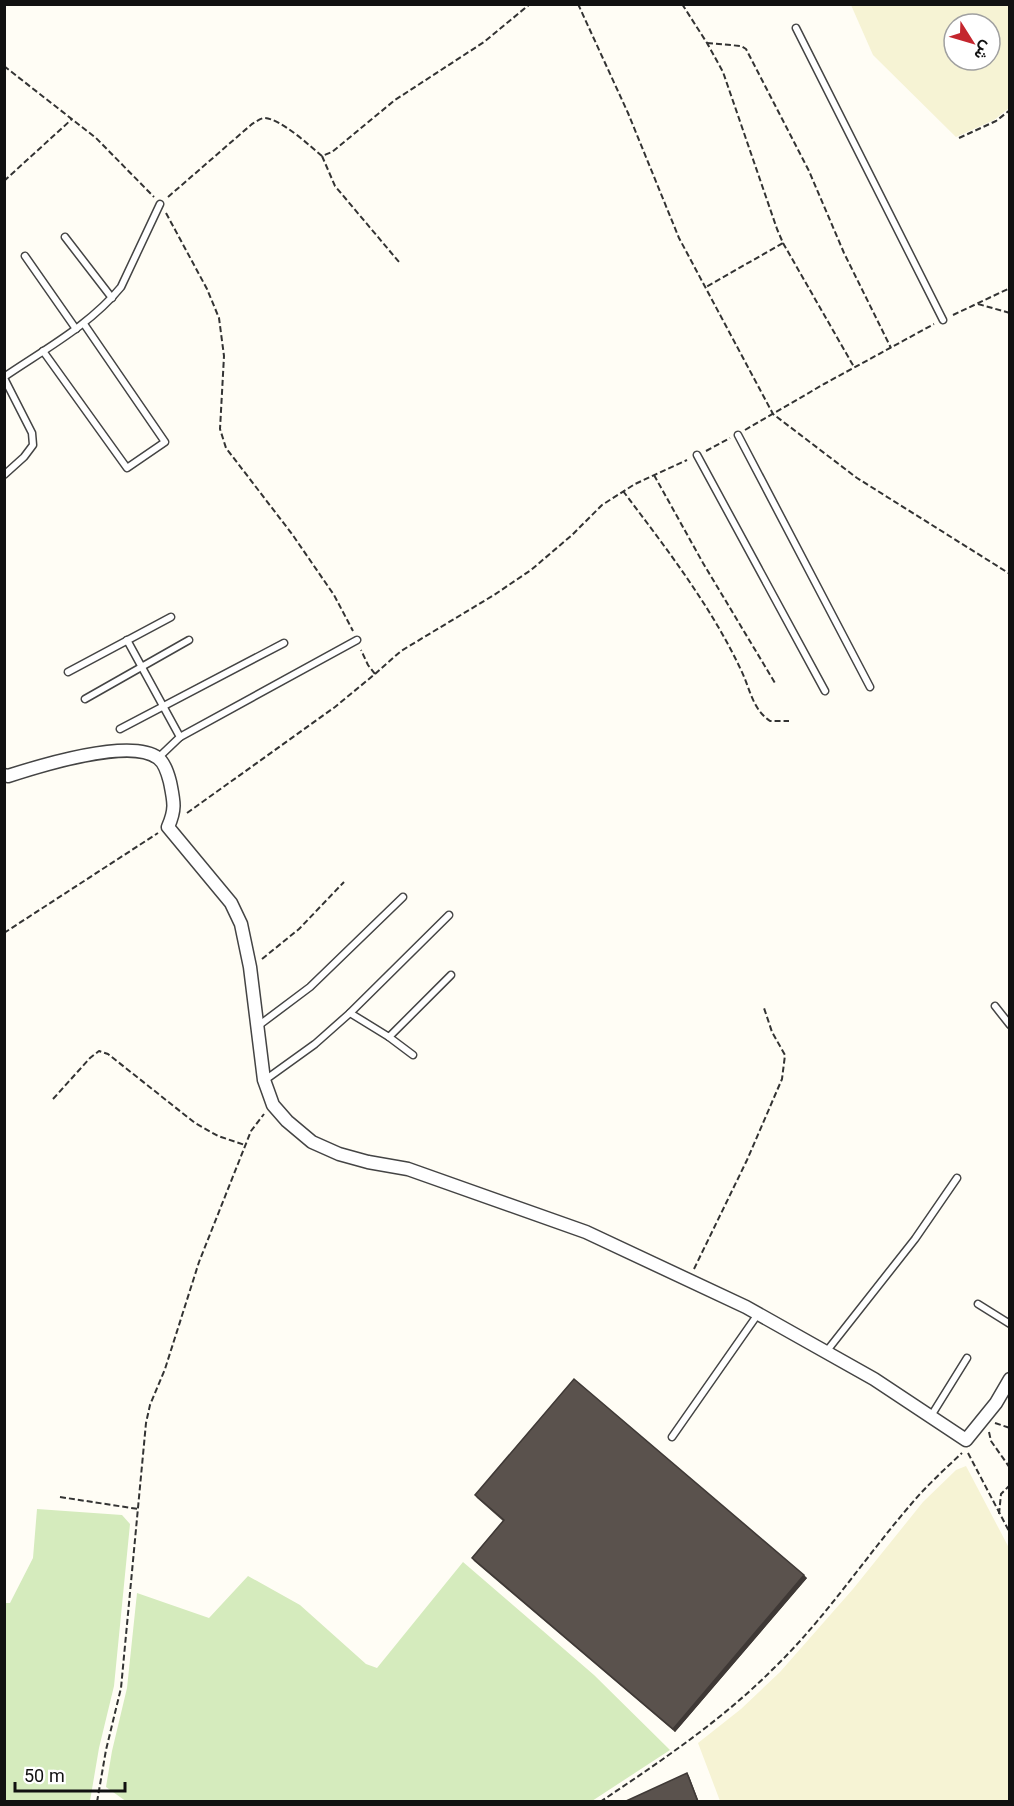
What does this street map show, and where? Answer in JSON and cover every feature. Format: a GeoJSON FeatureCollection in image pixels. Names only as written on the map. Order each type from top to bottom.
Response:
{"type":"FeatureCollection","features":[{"type":"Feature","properties":{"kind":"street"},"geometry":{"type":"LineString","coordinates":[[4,775],[9,776],[51,763],[123,750],[158,758],[168,774],[175,806],[168,827],[231,903],[241,924],[250,967],[264,1080],[273,1105],[287,1121],[312,1142],[339,1154],[408,1169],[586,1232],[759,1314],[874,1379],[966,1440],[996,1403],[1010,1379]]}},
{"type":"Feature","properties":{"kind":"lane"},"geometry":{"type":"LineString","coordinates":[[796,28],[943,320]]}},
{"type":"Feature","properties":{"kind":"lane"},"geometry":{"type":"LineString","coordinates":[[4,475],[24,458],[33,446],[32,433],[4,377],[84,324],[112,298],[121,287],[160,204]]}},
{"type":"Feature","properties":{"kind":"lane"},"geometry":{"type":"LineString","coordinates":[[65,237],[112,298]]}},
{"type":"Feature","properties":{"kind":"lane"},"geometry":{"type":"LineString","coordinates":[[25,256],[76,329]]}},
{"type":"Feature","properties":{"kind":"lane"},"geometry":{"type":"LineString","coordinates":[[43,351],[127,468],[165,441],[84,324]]}},
{"type":"Feature","properties":{"kind":"lane"},"geometry":{"type":"LineString","coordinates":[[738,435],[870,687]]}},
{"type":"Feature","properties":{"kind":"lane"},"geometry":{"type":"LineString","coordinates":[[697,455],[825,691]]}},
{"type":"Feature","properties":{"kind":"lane"},"geometry":{"type":"LineString","coordinates":[[68,672],[171,617]]}},
{"type":"Feature","properties":{"kind":"lane"},"geometry":{"type":"LineString","coordinates":[[127,640],[180,737]]}},
{"type":"Feature","properties":{"kind":"lane"},"geometry":{"type":"LineString","coordinates":[[85,699],[189,640]]}},
{"type":"Feature","properties":{"kind":"lane"},"geometry":{"type":"LineString","coordinates":[[158,758],[180,737],[357,640]]}},
{"type":"Feature","properties":{"kind":"lane"},"geometry":{"type":"LineString","coordinates":[[120,729],[284,643]]}},
{"type":"Feature","properties":{"kind":"lane"},"geometry":{"type":"LineString","coordinates":[[258,1026],[310,987],[403,897]]}},
{"type":"Feature","properties":{"kind":"lane"},"geometry":{"type":"LineString","coordinates":[[264,1080],[315,1044],[350,1013],[449,915]]}},
{"type":"Feature","properties":{"kind":"lane"},"geometry":{"type":"LineString","coordinates":[[389,1037],[451,975]]}},
{"type":"Feature","properties":{"kind":"lane"},"geometry":{"type":"LineString","coordinates":[[994,1006],[1010,1025]]}},
{"type":"Feature","properties":{"kind":"lane"},"geometry":{"type":"LineString","coordinates":[[350,1013],[413,1055]]}},
{"type":"Feature","properties":{"kind":"lane"},"geometry":{"type":"LineString","coordinates":[[826,1352],[915,1239],[957,1178]]}},
{"type":"Feature","properties":{"kind":"lane"},"geometry":{"type":"LineString","coordinates":[[978,1304],[1010,1324]]}},
{"type":"Feature","properties":{"kind":"lane"},"geometry":{"type":"LineString","coordinates":[[672,1437],[759,1314]]}},
{"type":"Feature","properties":{"kind":"lane"},"geometry":{"type":"LineString","coordinates":[[931,1416],[967,1358]]}},
{"type":"Feature","properties":{"kind":"path"},"geometry":{"type":"LineString","coordinates":[[322,156],[338,149],[395,100],[484,42],[530,4]]}},
{"type":"Feature","properties":{"kind":"path"},"geometry":{"type":"LineString","coordinates":[[578,4],[628,113],[679,238],[773,414],[857,478],[1010,574]]}},
{"type":"Feature","properties":{"kind":"path"},"geometry":{"type":"LineString","coordinates":[[682,4],[723,72],[783,243],[854,368]]}},
{"type":"Feature","properties":{"kind":"path"},"geometry":{"type":"LineString","coordinates":[[707,43],[741,46],[746,49],[809,171],[844,253],[891,348]]}},
{"type":"Feature","properties":{"kind":"path"},"geometry":{"type":"LineString","coordinates":[[4,66],[96,138],[139,180],[172,221],[219,318],[224,356],[220,429],[226,448],[292,534],[334,595],[368,665],[375,674]]}},
{"type":"Feature","properties":{"kind":"path"},"geometry":{"type":"LineString","coordinates":[[959,138],[996,121],[1010,110]]}},
{"type":"Feature","properties":{"kind":"path"},"geometry":{"type":"LineString","coordinates":[[160,204],[252,124],[267,118],[304,140],[322,156],[329,175],[340,192],[399,262]]}},
{"type":"Feature","properties":{"kind":"path"},"geometry":{"type":"LineString","coordinates":[[4,181],[72,119]]}},
{"type":"Feature","properties":{"kind":"path"},"geometry":{"type":"LineString","coordinates":[[706,287],[783,243]]}},
{"type":"Feature","properties":{"kind":"path"},"geometry":{"type":"LineString","coordinates":[[186,814],[335,707],[401,651],[531,570],[572,535],[602,505],[623,491],[738,435],[891,348],[1010,288]]}},
{"type":"Feature","properties":{"kind":"path"},"geometry":{"type":"LineString","coordinates":[[976,304],[1010,313]]}},
{"type":"Feature","properties":{"kind":"path"},"geometry":{"type":"LineString","coordinates":[[654,475],[703,563],[775,683]]}},
{"type":"Feature","properties":{"kind":"path"},"geometry":{"type":"LineString","coordinates":[[623,491],[710,613],[742,671],[757,710],[770,721],[789,721]]}},
{"type":"Feature","properties":{"kind":"path"},"geometry":{"type":"LineString","coordinates":[[4,933],[168,827]]}},
{"type":"Feature","properties":{"kind":"path"},"geometry":{"type":"LineString","coordinates":[[250,967],[266,957],[299,929],[344,882]]}},
{"type":"Feature","properties":{"kind":"path"},"geometry":{"type":"LineString","coordinates":[[689,1280],[747,1160],[782,1079],[785,1055],[772,1032],[764,1008]]}},
{"type":"Feature","properties":{"kind":"path"},"geometry":{"type":"LineString","coordinates":[[53,1099],[99,1051],[108,1054],[195,1123],[218,1136],[245,1144]]}},
{"type":"Feature","properties":{"kind":"path"},"geometry":{"type":"LineString","coordinates":[[97,1802],[106,1749],[121,1688],[146,1423],[150,1406],[165,1369],[199,1262],[245,1144],[251,1131],[273,1105]]}},
{"type":"Feature","properties":{"kind":"path"},"geometry":{"type":"LineString","coordinates":[[989,1428],[988,1434],[1010,1468]]}},
{"type":"Feature","properties":{"kind":"path"},"geometry":{"type":"LineString","coordinates":[[600,1802],[682,1746],[736,1704],[775,1667],[849,1582],[920,1494],[966,1449],[1010,1533]]}},
{"type":"Feature","properties":{"kind":"path"},"geometry":{"type":"LineString","coordinates":[[1004,1459],[1010,1460]]}},
{"type":"Feature","properties":{"kind":"path"},"geometry":{"type":"LineString","coordinates":[[999,1515],[1001,1494],[1010,1485]]}},
{"type":"Feature","properties":{"kind":"path"},"geometry":{"type":"LineString","coordinates":[[60,1497],[138,1509]]}},
{"type":"Feature","properties":{"kind":"shaded area"},"geometry":{"type":"Polygon","coordinates":[[[851,5],[1009,5],[1009,108],[994,120],[956,137],[873,55],[851,5]]]}},
{"type":"Feature","properties":{"kind":"shaded area"},"geometry":{"type":"Polygon","coordinates":[[[966,1466],[1009,1548],[1009,1801],[720,1801],[698,1743],[741,1709],[780,1672],[853,1589],[923,1502],[956,1470],[966,1466]]]}},
{"type":"Feature","properties":{"kind":"green space"},"geometry":{"type":"Polygon","coordinates":[[[37,1509],[122,1515],[130,1524],[114,1686],[99,1748],[90,1801],[5,1801],[5,1603],[10,1603],[33,1558],[37,1509]]]}},
{"type":"Feature","properties":{"kind":"green space"},"geometry":{"type":"Polygon","coordinates":[[[463,1562],[594,1675],[670,1750],[592,1801],[127,1802],[106,1787],[127,1688],[137,1593],[209,1618],[248,1576],[300,1605],[366,1664],[377,1668],[463,1562]]]}},
{"type":"Feature","properties":{"kind":"building"},"geometry":{"type":"Polygon","coordinates":[[[574,1379],[804,1575],[673,1729],[472,1558],[504,1520],[475,1495],[574,1379]]]}},
{"type":"Feature","properties":{"kind":"building"},"geometry":{"type":"Polygon","coordinates":[[[687,1773],[698,1802],[624,1802],[687,1773]]]}}]}
